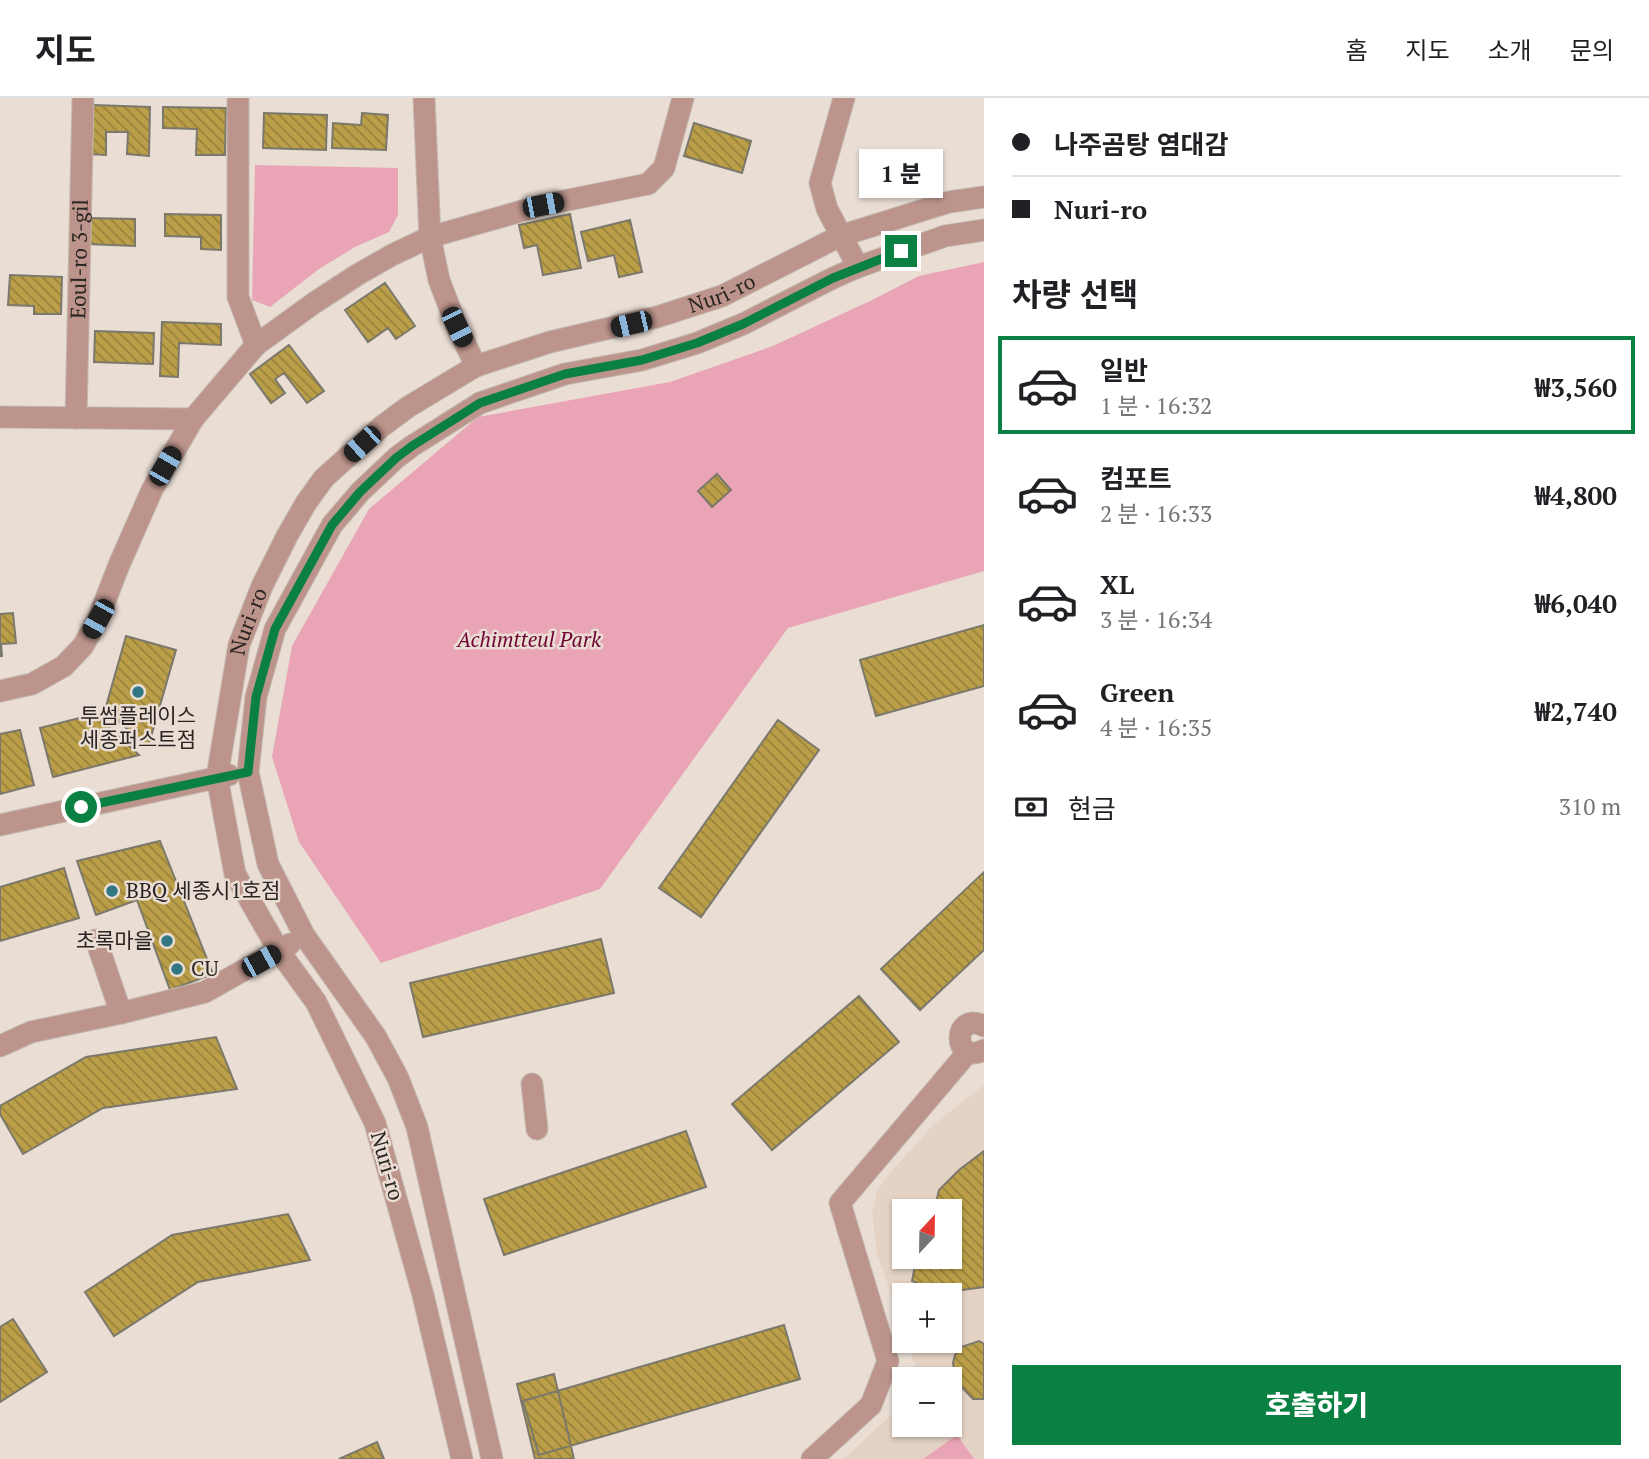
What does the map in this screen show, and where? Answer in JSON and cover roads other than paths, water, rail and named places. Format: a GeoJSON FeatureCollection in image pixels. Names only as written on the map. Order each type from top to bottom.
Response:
{"type":"FeatureCollection","features":[{"type":"Feature","properties":{"kind":"street","name":"Eoul-ro 3-gil"},"geometry":{"type":"LineString","coordinates":[[76,418],[83,98]]}},
{"type":"Feature","properties":{"kind":"street"},"geometry":{"type":"LineString","coordinates":[[238,98],[238,297],[256,345]]}},
{"type":"Feature","properties":{"kind":"street"},"geometry":{"type":"LineString","coordinates":[[424,98],[430,237],[439,280],[476,366]]}},
{"type":"Feature","properties":{"kind":"street"},"geometry":{"type":"LineString","coordinates":[[0,691],[32,684],[64,666],[83,646],[98,619],[152,490],[193,419],[256,345],[357,275],[430,237],[543,205],[648,184],[664,168],[683,98]]}},
{"type":"Feature","properties":{"kind":"street"},"geometry":{"type":"LineString","coordinates":[[844,98],[820,183],[827,209],[858,267]]}},
{"type":"Feature","properties":{"kind":"street","name":"Nuri-ro"},"geometry":{"type":"LineString","coordinates":[[462,1459],[423,1295],[375,1123],[316,1002],[279,951],[235,874],[217,777],[239,645],[262,586],[287,536],[324,478],[381,427],[408,407],[476,366],[550,342],[657,317],[722,296],[840,236],[949,202],[984,197]]}},
{"type":"Feature","properties":{"kind":"street","name":"Nuri-ro"},"geometry":{"type":"LineString","coordinates":[[492,1459],[417,1127],[398,1078],[376,1037],[304,935],[268,864],[248,772],[256,697],[275,629],[332,525],[360,492],[412,446],[480,403],[565,374],[642,360],[697,343],[743,324],[858,267],[945,236],[984,230]]}},
{"type":"Feature","properties":{"kind":"street"},"geometry":{"type":"LineString","coordinates":[[0,417],[193,419]]}},
{"type":"Feature","properties":{"kind":"street"},"geometry":{"type":"LineString","coordinates":[[0,825],[248,772]]}},
{"type":"Feature","properties":{"kind":"street"},"geometry":{"type":"LineString","coordinates":[[0,1046],[31,1032],[205,992],[304,935]]}},
{"type":"Feature","properties":{"kind":"street"},"geometry":{"type":"LineString","coordinates":[[96,940],[121,1013]]}},
{"type":"Feature","properties":{"kind":"street"},"geometry":{"type":"LineString","coordinates":[[812,1459],[872,1405],[888,1361],[840,1203],[976,1051],[961,1045],[959,1040],[962,1030],[974,1023],[984,1026]]}},
{"type":"Feature","properties":{"kind":"street"},"geometry":{"type":"LineString","coordinates":[[532,1084],[537,1129]]}},
{"type":"Feature","properties":{"kind":"place","name":"투썸플레이스 세종퍼스트점"},"geometry":{"type":"Point","coordinates":[138,692]}},
{"type":"Feature","properties":{"kind":"place","name":"BBQ 세종시1호점"},"geometry":{"type":"Point","coordinates":[112,891]}},
{"type":"Feature","properties":{"kind":"place","name":"초록마을"},"geometry":{"type":"Point","coordinates":[167,941]}},
{"type":"Feature","properties":{"kind":"place","name":"CU"},"geometry":{"type":"Point","coordinates":[177,969]}},
{"type":"Feature","properties":{"kind":"park label","name":"Achimtteul Park"},"geometry":{"type":"Point","coordinates":[529,640]}}]}
